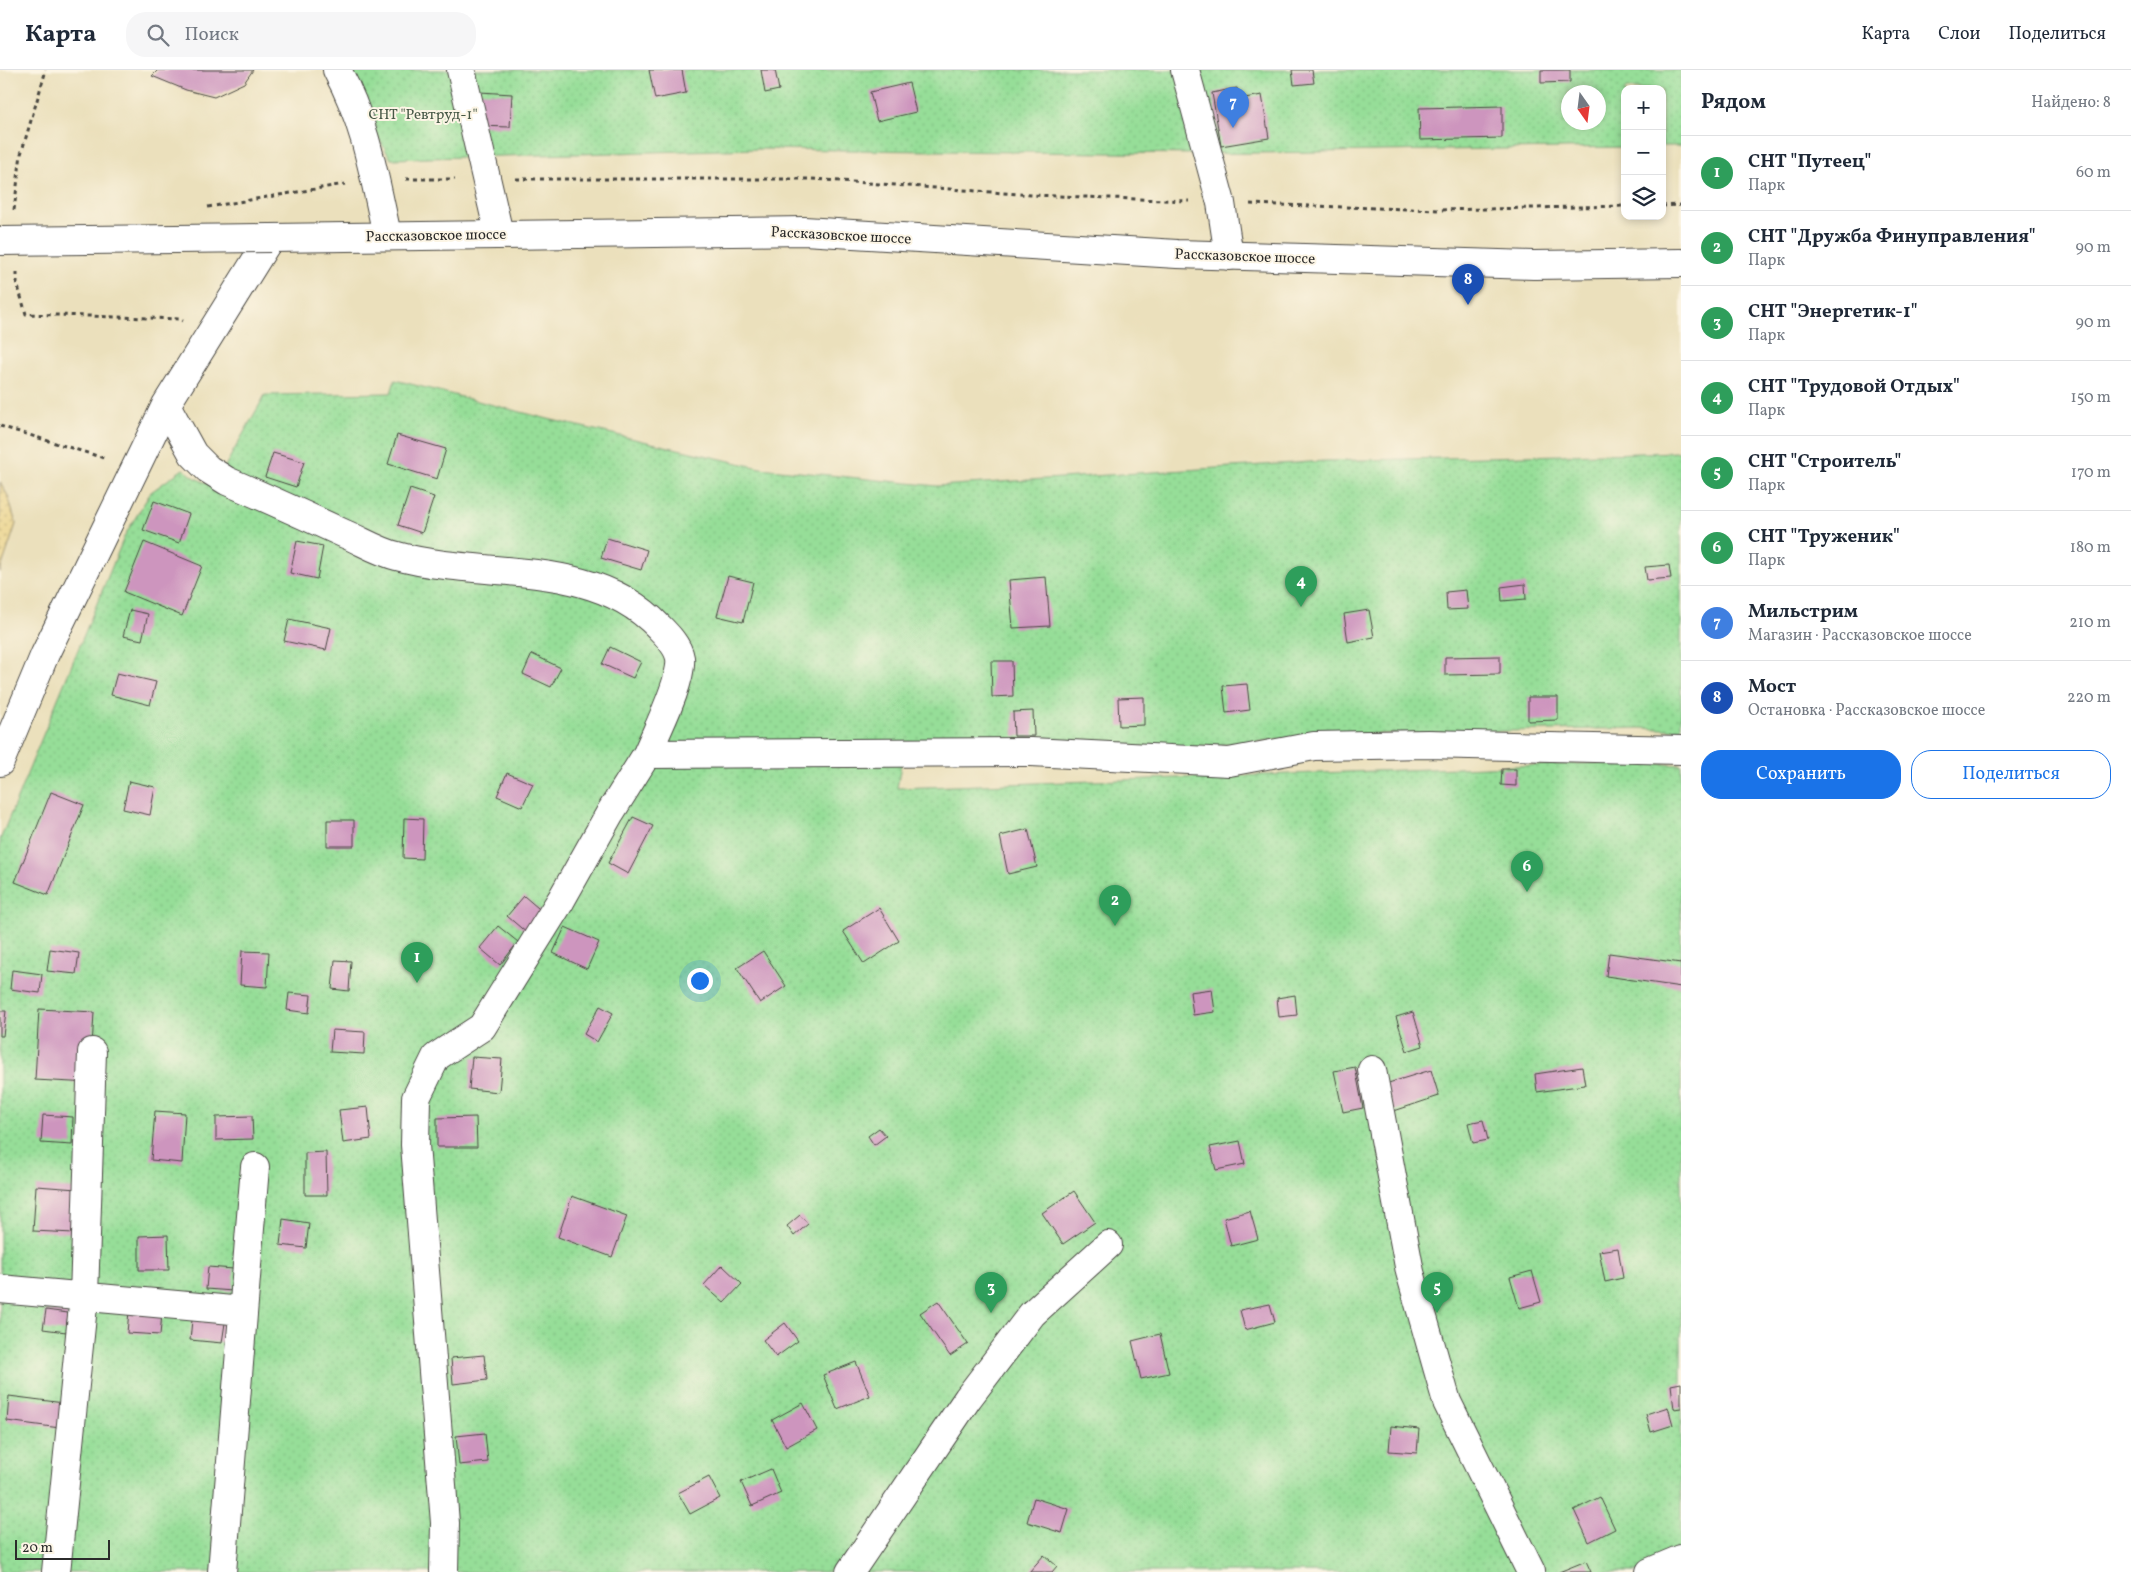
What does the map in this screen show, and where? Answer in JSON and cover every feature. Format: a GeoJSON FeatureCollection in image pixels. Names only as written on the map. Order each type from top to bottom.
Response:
{"type":"FeatureCollection","features":[{"type":"Feature","properties":{"kind":"main road"},"geometry":{"type":"LineString","coordinates":[[337,70],[359,116],[387,235]]}},
{"type":"Feature","properties":{"kind":"main road"},"geometry":{"type":"LineString","coordinates":[[460,70],[499,234]]}},
{"type":"Feature","properties":{"kind":"main road"},"geometry":{"type":"LineString","coordinates":[[1185,70],[1221,203],[1229,256]]}},
{"type":"Feature","properties":{"kind":"main road","name":"Рассказовское шоссе"},"geometry":{"type":"LineString","coordinates":[[0,242],[387,235],[804,231],[1229,256],[1534,266],[1681,263]]}},
{"type":"Feature","properties":{"kind":"main road"},"geometry":{"type":"LineString","coordinates":[[0,762],[45,654],[166,405],[270,238]]}},
{"type":"Feature","properties":{"kind":"main road"},"geometry":{"type":"LineString","coordinates":[[166,405],[193,454],[208,469],[227,481],[396,556],[439,565],[534,573],[580,583],[620,596],[648,616],[672,641],[680,657],[678,676],[647,754],[610,813],[561,900],[482,1027],[436,1057],[416,1098],[415,1145],[445,1523],[444,1572]]}},
{"type":"Feature","properties":{"kind":"main road"},"geometry":{"type":"LineString","coordinates":[[647,754],[1031,752],[1229,762],[1314,746],[1428,744],[1681,750]]}},
{"type":"Feature","properties":{"kind":"main road"},"geometry":{"type":"LineString","coordinates":[[56,1572],[84,1296],[92,1052]]}},
{"type":"Feature","properties":{"kind":"main road"},"geometry":{"type":"LineString","coordinates":[[1372,1070],[1410,1272],[1447,1402],[1531,1572]]}},
{"type":"Feature","properties":{"kind":"main road"},"geometry":{"type":"LineString","coordinates":[[222,1572],[255,1167]]}},
{"type":"Feature","properties":{"kind":"main road"},"geometry":{"type":"LineString","coordinates":[[850,1572],[968,1398],[1032,1314],[1108,1245]]}},
{"type":"Feature","properties":{"kind":"main road"},"geometry":{"type":"LineString","coordinates":[[0,1289],[243,1311]]}},
{"type":"Feature","properties":{"kind":"main road"},"geometry":{"type":"LineString","coordinates":[[1650,1572],[1681,1560]]}},
{"type":"Feature","properties":{"kind":"path"},"geometry":{"type":"LineString","coordinates":[[198,208],[375,180],[486,179],[812,179],[1032,195],[1440,210],[1621,206]]}},
{"type":"Feature","properties":{"kind":"path"},"geometry":{"type":"LineString","coordinates":[[1666,206],[1681,205]]}},
{"type":"Feature","properties":{"kind":"path"},"geometry":{"type":"LineString","coordinates":[[0,426],[136,468]]}},
{"type":"Feature","properties":{"kind":"green space","name":"СНТ \"Ревтруд-1\""},"geometry":{"type":"Polygon","coordinates":[[[337,70],[1681,70],[1681,146],[1666,146],[1666,85],[1621,85],[1621,147],[1197,154],[760,149],[391,159],[337,70]]]}},
{"type":"Feature","properties":{"kind":"green space"},"geometry":{"type":"Polygon","coordinates":[[[395,380],[552,420],[760,468],[937,486],[1325,461],[1681,452],[1681,730],[1640,728],[1329,735],[1184,748],[905,742],[897,788],[1627,762],[1681,765],[1681,1572],[0,1572],[0,840],[125,535],[151,492],[183,469],[197,479],[214,486],[265,395],[391,393],[395,380]]]}},
{"type":"Feature","properties":{"kind":"sand"},"geometry":{"type":"Polygon","coordinates":[[[0,482],[8,496],[16,524],[0,572],[0,482]]]}},
{"type":"Feature","properties":{"kind":"building"},"geometry":{"type":"Polygon","coordinates":[[[158,70],[253,70],[244,83],[214,97],[186,90],[152,76],[158,70]]]}},
{"type":"Feature","properties":{"kind":"building"},"geometry":{"type":"Polygon","coordinates":[[[649,70],[682,70],[686,93],[655,99],[649,70]]]}},
{"type":"Feature","properties":{"kind":"building"},"geometry":{"type":"Polygon","coordinates":[[[761,70],[775,70],[779,90],[765,93],[761,70]]]}},
{"type":"Feature","properties":{"kind":"building"},"geometry":{"type":"Polygon","coordinates":[[[1292,70],[1312,70],[1314,83],[1294,85],[1292,70]]]}},
{"type":"Feature","properties":{"kind":"building"},"geometry":{"type":"Polygon","coordinates":[[[1541,70],[1570,70],[1570,82],[1541,83],[1541,70]]]}},
{"type":"Feature","properties":{"kind":"building"},"geometry":{"type":"Polygon","coordinates":[[[909,83],[916,112],[877,121],[870,92],[909,83]]]}},
{"type":"Feature","properties":{"kind":"building"},"geometry":{"type":"Polygon","coordinates":[[[1237,88],[1239,99],[1262,95],[1269,138],[1221,146],[1212,93],[1237,88]]]}},
{"type":"Feature","properties":{"kind":"building"},"geometry":{"type":"Polygon","coordinates":[[[480,92],[512,94],[510,127],[478,126],[480,92]]]}},
{"type":"Feature","properties":{"kind":"building"},"geometry":{"type":"Polygon","coordinates":[[[1502,106],[1502,138],[1420,140],[1419,108],[1502,106]]]}},
{"type":"Feature","properties":{"kind":"building"},"geometry":{"type":"Polygon","coordinates":[[[397,435],[446,449],[437,479],[388,464],[397,435]]]}},
{"type":"Feature","properties":{"kind":"building"},"geometry":{"type":"Polygon","coordinates":[[[273,453],[304,462],[296,487],[265,477],[273,453]]]}},
{"type":"Feature","properties":{"kind":"building"},"geometry":{"type":"Polygon","coordinates":[[[410,489],[434,497],[422,533],[398,525],[410,489]]]}},
{"type":"Feature","properties":{"kind":"building"},"geometry":{"type":"Polygon","coordinates":[[[154,501],[189,514],[179,543],[143,530],[154,501]]]}},
{"type":"Feature","properties":{"kind":"building"},"geometry":{"type":"Polygon","coordinates":[[[607,538],[647,550],[641,570],[601,558],[607,538]]]}},
{"type":"Feature","properties":{"kind":"building"},"geometry":{"type":"Polygon","coordinates":[[[297,541],[323,546],[317,579],[290,573],[297,541]]]}},
{"type":"Feature","properties":{"kind":"building"},"geometry":{"type":"Polygon","coordinates":[[[144,542],[202,566],[182,616],[124,592],[144,542]]]}},
{"type":"Feature","properties":{"kind":"building"},"geometry":{"type":"Polygon","coordinates":[[[1669,565],[1671,578],[1647,580],[1645,567],[1669,565]]]}},
{"type":"Feature","properties":{"kind":"building"},"geometry":{"type":"Polygon","coordinates":[[[728,576],[753,582],[743,622],[717,616],[728,576]]]}},
{"type":"Feature","properties":{"kind":"building"},"geometry":{"type":"Polygon","coordinates":[[[1046,577],[1050,626],[1013,628],[1009,580],[1046,577]]]}},
{"type":"Feature","properties":{"kind":"building"},"geometry":{"type":"Polygon","coordinates":[[[1525,584],[1526,599],[1502,601],[1501,587],[1525,584]]]}},
{"type":"Feature","properties":{"kind":"building"},"geometry":{"type":"Polygon","coordinates":[[[1466,590],[1468,609],[1447,610],[1446,592],[1466,590]]]}},
{"type":"Feature","properties":{"kind":"building"},"geometry":{"type":"Polygon","coordinates":[[[130,610],[148,614],[142,640],[123,636],[130,610]]]}},
{"type":"Feature","properties":{"kind":"building"},"geometry":{"type":"Polygon","coordinates":[[[1369,610],[1374,637],[1348,642],[1344,614],[1369,610]]]}},
{"type":"Feature","properties":{"kind":"building"},"geometry":{"type":"Polygon","coordinates":[[[289,619],[331,628],[326,650],[284,641],[289,619]]]}},
{"type":"Feature","properties":{"kind":"building"},"geometry":{"type":"Polygon","coordinates":[[[610,647],[641,662],[633,678],[602,664],[610,647]]]}},
{"type":"Feature","properties":{"kind":"building"},"geometry":{"type":"Polygon","coordinates":[[[532,654],[561,668],[551,687],[523,674],[532,654]]]}},
{"type":"Feature","properties":{"kind":"building"},"geometry":{"type":"Polygon","coordinates":[[[1500,656],[1500,674],[1445,675],[1445,657],[1500,656]]]}},
{"type":"Feature","properties":{"kind":"building"},"geometry":{"type":"Polygon","coordinates":[[[991,661],[1012,661],[1013,696],[992,697],[991,661]]]}},
{"type":"Feature","properties":{"kind":"building"},"geometry":{"type":"Polygon","coordinates":[[[117,673],[156,682],[150,705],[111,695],[117,673]]]}},
{"type":"Feature","properties":{"kind":"building"},"geometry":{"type":"Polygon","coordinates":[[[1247,684],[1250,710],[1226,713],[1223,686],[1247,684]]]}},
{"type":"Feature","properties":{"kind":"building"},"geometry":{"type":"Polygon","coordinates":[[[1144,697],[1144,725],[1119,726],[1118,698],[1144,697]]]}},
{"type":"Feature","properties":{"kind":"building"},"geometry":{"type":"Polygon","coordinates":[[[1528,697],[1558,697],[1558,720],[1528,721],[1528,697]]]}},
{"type":"Feature","properties":{"kind":"building"},"geometry":{"type":"Polygon","coordinates":[[[1033,711],[1034,736],[1014,736],[1013,712],[1033,711]]]}},
{"type":"Feature","properties":{"kind":"building"},"geometry":{"type":"Polygon","coordinates":[[[1502,769],[1516,769],[1516,786],[1501,785],[1502,769]]]}},
{"type":"Feature","properties":{"kind":"building"},"geometry":{"type":"Polygon","coordinates":[[[507,773],[533,784],[522,807],[497,796],[507,773]]]}},
{"type":"Feature","properties":{"kind":"building"},"geometry":{"type":"Polygon","coordinates":[[[129,781],[155,787],[150,815],[123,809],[129,781]]]}},
{"type":"Feature","properties":{"kind":"building"},"geometry":{"type":"Polygon","coordinates":[[[51,792],[84,805],[48,895],[15,882],[51,792]]]}},
{"type":"Feature","properties":{"kind":"building"},"geometry":{"type":"Polygon","coordinates":[[[633,817],[653,826],[628,874],[608,863],[633,817]]]}},
{"type":"Feature","properties":{"kind":"building"},"geometry":{"type":"Polygon","coordinates":[[[404,818],[423,819],[422,859],[403,858],[404,818]]]}},
{"type":"Feature","properties":{"kind":"building"},"geometry":{"type":"Polygon","coordinates":[[[327,820],[354,820],[354,846],[327,846],[327,820]]]}},
{"type":"Feature","properties":{"kind":"building"},"geometry":{"type":"Polygon","coordinates":[[[1028,829],[1037,867],[1008,874],[1000,836],[1028,829]]]}},
{"type":"Feature","properties":{"kind":"building"},"geometry":{"type":"Polygon","coordinates":[[[524,896],[545,914],[528,934],[507,916],[524,896]]]}},
{"type":"Feature","properties":{"kind":"building"},"geometry":{"type":"Polygon","coordinates":[[[879,908],[899,941],[864,964],[843,931],[879,908]]]}},
{"type":"Feature","properties":{"kind":"building"},"geometry":{"type":"Polygon","coordinates":[[[498,926],[518,942],[500,965],[480,948],[498,926]]]}},
{"type":"Feature","properties":{"kind":"building"},"geometry":{"type":"Polygon","coordinates":[[[565,927],[599,942],[587,969],[553,953],[565,927]]]}},
{"type":"Feature","properties":{"kind":"building"},"geometry":{"type":"Polygon","coordinates":[[[50,949],[79,953],[76,974],[47,971],[50,949]]]}},
{"type":"Feature","properties":{"kind":"building"},"geometry":{"type":"Polygon","coordinates":[[[242,951],[269,952],[267,987],[240,985],[242,951]]]}},
{"type":"Feature","properties":{"kind":"building"},"geometry":{"type":"Polygon","coordinates":[[[763,951],[786,986],[760,1003],[737,968],[763,951]]]}},
{"type":"Feature","properties":{"kind":"building"},"geometry":{"type":"Polygon","coordinates":[[[1609,953],[1681,963],[1681,987],[1606,976],[1609,953]]]}},
{"type":"Feature","properties":{"kind":"building"},"geometry":{"type":"Polygon","coordinates":[[[335,960],[351,961],[349,991],[332,989],[335,960]]]}},
{"type":"Feature","properties":{"kind":"building"},"geometry":{"type":"Polygon","coordinates":[[[12,970],[42,974],[40,993],[10,989],[12,970]]]}},
{"type":"Feature","properties":{"kind":"building"},"geometry":{"type":"Polygon","coordinates":[[[1212,989],[1215,1012],[1193,1015],[1190,992],[1212,989]]]}},
{"type":"Feature","properties":{"kind":"building"},"geometry":{"type":"Polygon","coordinates":[[[289,993],[311,995],[309,1013],[287,1010],[289,993]]]}},
{"type":"Feature","properties":{"kind":"building"},"geometry":{"type":"Polygon","coordinates":[[[1295,995],[1297,1015],[1279,1017],[1277,998],[1295,995]]]}},
{"type":"Feature","properties":{"kind":"building"},"geometry":{"type":"Polygon","coordinates":[[[600,1006],[613,1013],[597,1042],[584,1034],[600,1006]]]}},
{"type":"Feature","properties":{"kind":"building"},"geometry":{"type":"Polygon","coordinates":[[[39,1009],[94,1012],[90,1083],[35,1080],[39,1009]]]}},
{"type":"Feature","properties":{"kind":"building"},"geometry":{"type":"Polygon","coordinates":[[[0,1011],[6,1011],[3,1036],[0,1036],[0,1011]]]}},
{"type":"Feature","properties":{"kind":"building"},"geometry":{"type":"Polygon","coordinates":[[[1413,1012],[1423,1046],[1407,1051],[1396,1017],[1413,1012]]]}},
{"type":"Feature","properties":{"kind":"building"},"geometry":{"type":"Polygon","coordinates":[[[332,1030],[365,1032],[364,1054],[330,1052],[332,1030]]]}},
{"type":"Feature","properties":{"kind":"building"},"geometry":{"type":"Polygon","coordinates":[[[472,1057],[502,1059],[499,1092],[469,1089],[472,1057]]]}},
{"type":"Feature","properties":{"kind":"building"},"geometry":{"type":"Polygon","coordinates":[[[1355,1067],[1363,1108],[1343,1112],[1334,1071],[1355,1067]]]}},
{"type":"Feature","properties":{"kind":"building"},"geometry":{"type":"Polygon","coordinates":[[[1582,1067],[1585,1085],[1537,1092],[1535,1074],[1582,1067]]]}},
{"type":"Feature","properties":{"kind":"building"},"geometry":{"type":"Polygon","coordinates":[[[1431,1070],[1439,1096],[1394,1111],[1385,1084],[1431,1070]]]}},
{"type":"Feature","properties":{"kind":"building"},"geometry":{"type":"Polygon","coordinates":[[[368,1107],[371,1139],[343,1143],[339,1110],[368,1107]]]}},
{"type":"Feature","properties":{"kind":"building"},"geometry":{"type":"Polygon","coordinates":[[[155,1111],[185,1113],[182,1163],[151,1160],[155,1111]]]}},
{"type":"Feature","properties":{"kind":"building"},"geometry":{"type":"Polygon","coordinates":[[[43,1115],[73,1117],[72,1145],[41,1143],[43,1115]]]}},
{"type":"Feature","properties":{"kind":"building"},"geometry":{"type":"Polygon","coordinates":[[[252,1116],[253,1139],[216,1140],[216,1117],[252,1116]]]}},
{"type":"Feature","properties":{"kind":"building"},"geometry":{"type":"Polygon","coordinates":[[[476,1117],[477,1147],[437,1147],[437,1118],[476,1117]]]}},
{"type":"Feature","properties":{"kind":"building"},"geometry":{"type":"Polygon","coordinates":[[[1483,1120],[1488,1140],[1473,1143],[1468,1123],[1483,1120]]]}},
{"type":"Feature","properties":{"kind":"building"},"geometry":{"type":"Polygon","coordinates":[[[879,1128],[886,1136],[874,1145],[868,1136],[879,1128]]]}},
{"type":"Feature","properties":{"kind":"building"},"geometry":{"type":"Polygon","coordinates":[[[1240,1141],[1245,1164],[1216,1170],[1210,1147],[1240,1141]]]}},
{"type":"Feature","properties":{"kind":"building"},"geometry":{"type":"Polygon","coordinates":[[[326,1152],[327,1195],[305,1195],[305,1153],[326,1152]]]}},
{"type":"Feature","properties":{"kind":"building"},"geometry":{"type":"Polygon","coordinates":[[[36,1186],[77,1189],[74,1233],[33,1231],[36,1186]]]}},
{"type":"Feature","properties":{"kind":"building"},"geometry":{"type":"Polygon","coordinates":[[[1074,1191],[1095,1222],[1063,1244],[1042,1213],[1074,1191]]]}},
{"type":"Feature","properties":{"kind":"building"},"geometry":{"type":"Polygon","coordinates":[[[572,1196],[627,1216],[612,1257],[558,1237],[572,1196]]]}},
{"type":"Feature","properties":{"kind":"building"},"geometry":{"type":"Polygon","coordinates":[[[1250,1211],[1258,1239],[1231,1246],[1224,1218],[1250,1211]]]}},
{"type":"Feature","properties":{"kind":"building"},"geometry":{"type":"Polygon","coordinates":[[[800,1215],[808,1224],[794,1236],[787,1226],[800,1215]]]}},
{"type":"Feature","properties":{"kind":"building"},"geometry":{"type":"Polygon","coordinates":[[[283,1219],[309,1223],[306,1248],[280,1245],[283,1219]]]}},
{"type":"Feature","properties":{"kind":"building"},"geometry":{"type":"Polygon","coordinates":[[[168,1235],[169,1270],[139,1270],[139,1236],[168,1235]]]}},
{"type":"Feature","properties":{"kind":"building"},"geometry":{"type":"Polygon","coordinates":[[[1618,1248],[1623,1278],[1605,1282],[1599,1251],[1618,1248]]]}},
{"type":"Feature","properties":{"kind":"building"},"geometry":{"type":"Polygon","coordinates":[[[722,1265],[742,1284],[724,1303],[704,1285],[722,1265]]]}},
{"type":"Feature","properties":{"kind":"building"},"geometry":{"type":"Polygon","coordinates":[[[208,1267],[234,1269],[233,1291],[206,1289],[208,1267]]]}},
{"type":"Feature","properties":{"kind":"building"},"geometry":{"type":"Polygon","coordinates":[[[1532,1271],[1541,1302],[1519,1308],[1510,1277],[1532,1271]]]}},
{"type":"Feature","properties":{"kind":"building"},"geometry":{"type":"Polygon","coordinates":[[[938,1301],[968,1344],[950,1356],[920,1313],[938,1301]]]}},
{"type":"Feature","properties":{"kind":"building"},"geometry":{"type":"Polygon","coordinates":[[[1270,1304],[1275,1322],[1245,1330],[1240,1310],[1270,1304]]]}},
{"type":"Feature","properties":{"kind":"building"},"geometry":{"type":"Polygon","coordinates":[[[46,1310],[68,1313],[66,1332],[43,1329],[46,1310]]]}},
{"type":"Feature","properties":{"kind":"building"},"geometry":{"type":"Polygon","coordinates":[[[129,1311],[162,1314],[160,1335],[127,1333],[129,1311]]]}},
{"type":"Feature","properties":{"kind":"building"},"geometry":{"type":"Polygon","coordinates":[[[192,1320],[225,1323],[222,1343],[190,1340],[192,1320]]]}},
{"type":"Feature","properties":{"kind":"building"},"geometry":{"type":"Polygon","coordinates":[[[785,1323],[798,1341],[776,1357],[763,1340],[785,1323]]]}},
{"type":"Feature","properties":{"kind":"building"},"geometry":{"type":"Polygon","coordinates":[[[1160,1334],[1169,1373],[1141,1379],[1132,1341],[1160,1334]]]}},
{"type":"Feature","properties":{"kind":"building"},"geometry":{"type":"Polygon","coordinates":[[[484,1355],[487,1380],[453,1384],[451,1358],[484,1355]]]}},
{"type":"Feature","properties":{"kind":"building"},"geometry":{"type":"Polygon","coordinates":[[[856,1362],[870,1396],[837,1409],[823,1375],[856,1362]]]}},
{"type":"Feature","properties":{"kind":"building"},"geometry":{"type":"Polygon","coordinates":[[[1681,1383],[1681,1408],[1674,1409],[1671,1385],[1681,1383]]]}},
{"type":"Feature","properties":{"kind":"building"},"geometry":{"type":"Polygon","coordinates":[[[9,1396],[64,1403],[60,1428],[7,1421],[9,1396]]]}},
{"type":"Feature","properties":{"kind":"building"},"geometry":{"type":"Polygon","coordinates":[[[803,1403],[817,1430],[786,1447],[772,1420],[803,1403]]]}},
{"type":"Feature","properties":{"kind":"building"},"geometry":{"type":"Polygon","coordinates":[[[1668,1407],[1673,1425],[1651,1432],[1646,1414],[1668,1407]]]}},
{"type":"Feature","properties":{"kind":"building"},"geometry":{"type":"Polygon","coordinates":[[[1391,1426],[1419,1429],[1417,1453],[1389,1451],[1391,1426]]]}},
{"type":"Feature","properties":{"kind":"building"},"geometry":{"type":"Polygon","coordinates":[[[485,1433],[488,1462],[459,1465],[456,1436],[485,1433]]]}},
{"type":"Feature","properties":{"kind":"building"},"geometry":{"type":"Polygon","coordinates":[[[771,1469],[781,1493],[752,1506],[741,1482],[771,1469]]]}},
{"type":"Feature","properties":{"kind":"building"},"geometry":{"type":"Polygon","coordinates":[[[709,1477],[720,1498],[690,1514],[678,1493],[709,1477]]]}},
{"type":"Feature","properties":{"kind":"building"},"geometry":{"type":"Polygon","coordinates":[[[1600,1497],[1615,1529],[1589,1542],[1574,1510],[1600,1497]]]}},
{"type":"Feature","properties":{"kind":"building"},"geometry":{"type":"Polygon","coordinates":[[[1034,1498],[1069,1509],[1062,1533],[1027,1522],[1034,1498]]]}},
{"type":"Feature","properties":{"kind":"building"},"geometry":{"type":"Polygon","coordinates":[[[1044,1555],[1057,1566],[1052,1572],[1029,1572],[1044,1555]]]}},
{"type":"Feature","properties":{"kind":"building"},"geometry":{"type":"Polygon","coordinates":[[[1586,1561],[1591,1572],[1559,1572],[1586,1561]]]}},
{"type":"Feature","properties":{"kind":"place","name":"Мильстрим"},"geometry":{"type":"Point","coordinates":[1233,128]}},
{"type":"Feature","properties":{"kind":"place","name":"Мост"},"geometry":{"type":"Point","coordinates":[1468,305]}},
{"type":"Feature","properties":{"kind":"place","name":"СНТ \"Трудовой Отдых\""},"geometry":{"type":"Point","coordinates":[1301,607]}},
{"type":"Feature","properties":{"kind":"place","name":"СНТ \"Труженик\""},"geometry":{"type":"Point","coordinates":[1527,892]}},
{"type":"Feature","properties":{"kind":"place","name":"СНТ \"Дружба Финуправления\""},"geometry":{"type":"Point","coordinates":[1115,926]}},
{"type":"Feature","properties":{"kind":"place","name":"СНТ \"Путеец\""},"geometry":{"type":"Point","coordinates":[417,983]}},
{"type":"Feature","properties":{"kind":"place","name":"СНТ \"Энергетик-1\""},"geometry":{"type":"Point","coordinates":[991,1313]}},
{"type":"Feature","properties":{"kind":"place","name":"СНТ \"Строитель\""},"geometry":{"type":"Point","coordinates":[1437,1313]}}]}
